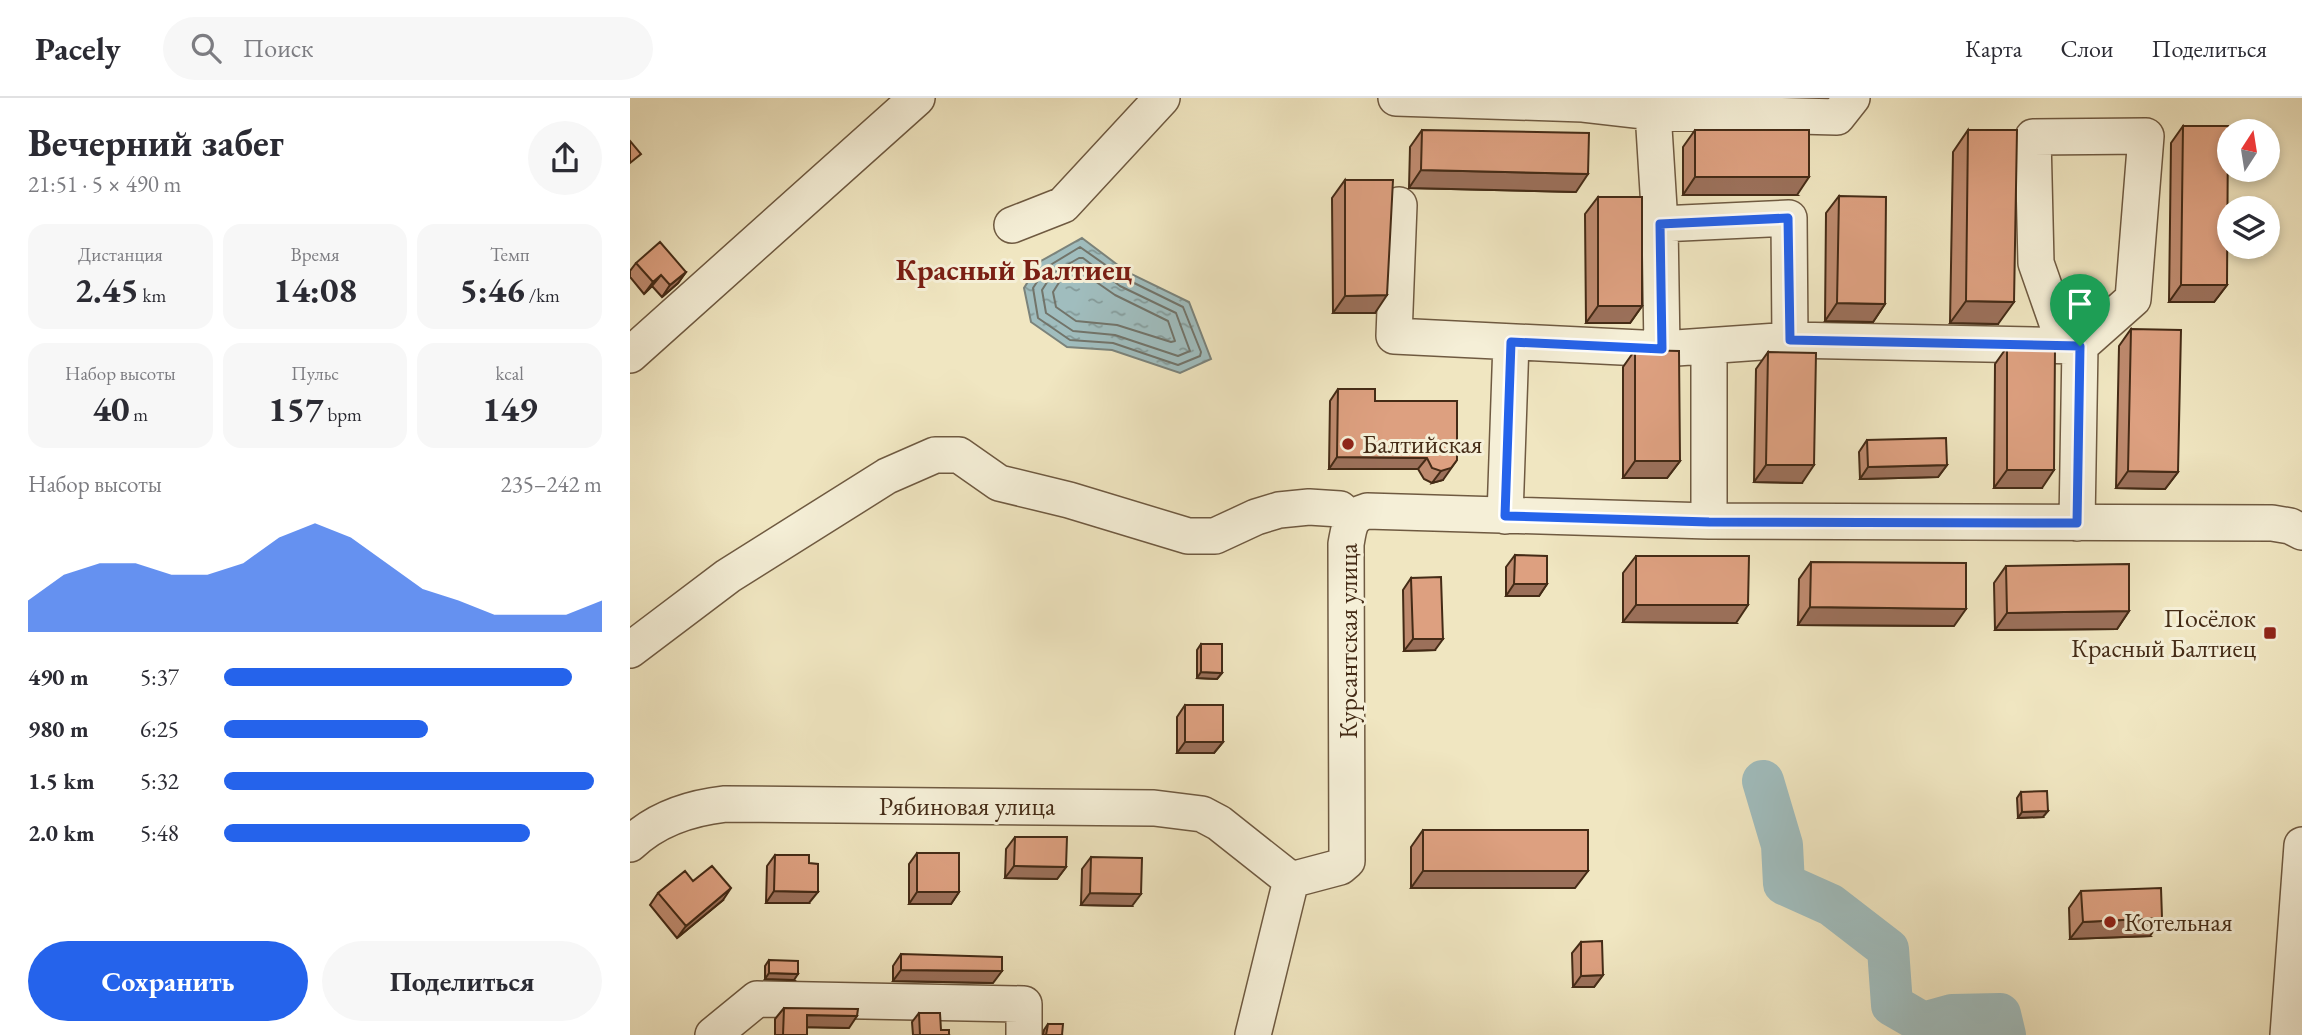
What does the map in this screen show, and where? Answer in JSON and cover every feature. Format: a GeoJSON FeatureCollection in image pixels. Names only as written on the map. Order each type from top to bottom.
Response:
{"type":"FeatureCollection","features":[{"type":"Feature","properties":{"kind":"street"},"geometry":{"type":"LineString","coordinates":[[630,355],[917,98]]}},
{"type":"Feature","properties":{"kind":"street"},"geometry":{"type":"LineString","coordinates":[[1012,225],[1063,205],[1162,98]]}},
{"type":"Feature","properties":{"kind":"street"},"geometry":{"type":"LineString","coordinates":[[1396,98],[1656,105],[1837,117],[1852,98]]}},
{"type":"Feature","properties":{"kind":"street"},"geometry":{"type":"LineString","coordinates":[[1656,105],[1662,349]]}},
{"type":"Feature","properties":{"kind":"street"},"geometry":{"type":"LineString","coordinates":[[1399,205],[1394,336],[1662,349],[1790,340],[2073,346],[2133,299],[2146,136],[2034,137],[2036,262],[2073,346],[2077,523]]}},
{"type":"Feature","properties":{"kind":"street"},"geometry":{"type":"LineString","coordinates":[[1660,224],[1788,218],[1790,340]]}},
{"type":"Feature","properties":{"kind":"street"},"geometry":{"type":"LineString","coordinates":[[1505,516],[1511,342]]}},
{"type":"Feature","properties":{"kind":"street"},"geometry":{"type":"LineString","coordinates":[[1709,346],[1709,522]]}},
{"type":"Feature","properties":{"kind":"street"},"geometry":{"type":"LineString","coordinates":[[630,650],[729,576],[887,476],[935,455],[960,455],[999,483],[1069,500],[1188,536],[1215,536],[1279,510],[1309,507],[1340,509],[1351,519]]}},
{"type":"Feature","properties":{"kind":"street","name":"Курсантская улица"},"geometry":{"type":"LineString","coordinates":[[1292,880],[1340,867],[1347,861],[1346,544],[1351,519],[1356,514],[1367,511],[1709,522],[2272,523],[2290,526],[2302,532]]}},
{"type":"Feature","properties":{"kind":"street","name":"Рябиновая улица"},"geometry":{"type":"LineString","coordinates":[[630,844],[647,830],[690,809],[725,804],[1154,807],[1202,814],[1219,823],[1292,880]]}},
{"type":"Feature","properties":{"kind":"street"},"geometry":{"type":"LineString","coordinates":[[2288,1035],[2302,845]]}},
{"type":"Feature","properties":{"kind":"street"},"geometry":{"type":"LineString","coordinates":[[1253,1035],[1292,880]]}},
{"type":"Feature","properties":{"kind":"street"},"geometry":{"type":"LineString","coordinates":[[713,1035],[757,999],[1024,1004],[1024,1035]]}},
{"type":"Feature","properties":{"kind":"water"},"geometry":{"type":"Polygon","coordinates":[[[1082,238],[1127,272],[1189,302],[1211,359],[1180,373],[1112,350],[1067,347],[1031,322],[1024,288],[1041,261],[1082,238]]]}},
{"type":"Feature","properties":{"kind":"building"},"geometry":{"type":"Polygon","coordinates":[[[2183,126],[2217,126],[2217,182],[2228,182],[2228,196],[2217,196],[2217,259],[2227,259],[2227,285],[2181,285],[2183,126]]]}},
{"type":"Feature","properties":{"kind":"building"},"geometry":{"type":"Polygon","coordinates":[[[1422,130],[1589,133],[1588,174],[1421,170],[1422,130]]]}},
{"type":"Feature","properties":{"kind":"building"},"geometry":{"type":"Polygon","coordinates":[[[1695,130],[1809,130],[1809,177],[1695,177],[1695,130]]]}},
{"type":"Feature","properties":{"kind":"building"},"geometry":{"type":"Polygon","coordinates":[[[1968,130],[2017,130],[2014,302],[1966,301],[1968,130]]]}},
{"type":"Feature","properties":{"kind":"building"},"geometry":{"type":"Polygon","coordinates":[[[630,141],[641,154],[630,163],[630,141]]]}},
{"type":"Feature","properties":{"kind":"building"},"geometry":{"type":"Polygon","coordinates":[[[1345,180],[1393,180],[1387,295],[1345,296],[1345,180]]]}},
{"type":"Feature","properties":{"kind":"building"},"geometry":{"type":"Polygon","coordinates":[[[1839,196],[1886,197],[1885,304],[1837,303],[1839,196]]]}},
{"type":"Feature","properties":{"kind":"building"},"geometry":{"type":"Polygon","coordinates":[[[1598,197],[1642,197],[1642,306],[1598,306],[1598,197]]]}},
{"type":"Feature","properties":{"kind":"building"},"geometry":{"type":"Polygon","coordinates":[[[660,242],[686,272],[670,285],[661,275],[653,282],[636,263],[660,242]]]}},
{"type":"Feature","properties":{"kind":"building"},"geometry":{"type":"Polygon","coordinates":[[[2131,329],[2181,330],[2178,472],[2128,471],[2131,329]]]}},
{"type":"Feature","properties":{"kind":"building"},"geometry":{"type":"Polygon","coordinates":[[[2007,347],[2055,348],[2054,470],[2007,470],[2007,347]]]}},
{"type":"Feature","properties":{"kind":"building"},"geometry":{"type":"Polygon","coordinates":[[[1635,350],[1679,351],[1680,461],[1635,461],[1635,350]]]}},
{"type":"Feature","properties":{"kind":"building"},"geometry":{"type":"Polygon","coordinates":[[[1768,352],[1816,353],[1814,465],[1766,465],[1768,352]]]}},
{"type":"Feature","properties":{"kind":"building"},"geometry":{"type":"Polygon","coordinates":[[[1338,389],[1375,389],[1375,401],[1457,401],[1457,460],[1451,468],[1441,471],[1432,468],[1427,458],[1337,457],[1338,389]]]}},
{"type":"Feature","properties":{"kind":"building"},"geometry":{"type":"Polygon","coordinates":[[[1946,438],[1947,465],[1868,467],[1867,440],[1946,438]]]}},
{"type":"Feature","properties":{"kind":"building"},"geometry":{"type":"Polygon","coordinates":[[[1515,555],[1547,556],[1547,584],[1514,584],[1515,555]]]}},
{"type":"Feature","properties":{"kind":"building"},"geometry":{"type":"Polygon","coordinates":[[[1636,556],[1749,556],[1748,605],[1636,605],[1636,556]]]}},
{"type":"Feature","properties":{"kind":"building"},"geometry":{"type":"Polygon","coordinates":[[[1811,562],[1966,563],[1966,609],[1810,607],[1811,562]]]}},
{"type":"Feature","properties":{"kind":"building"},"geometry":{"type":"Polygon","coordinates":[[[2129,564],[2129,611],[2007,613],[2006,566],[2129,564]]]}},
{"type":"Feature","properties":{"kind":"building"},"geometry":{"type":"Polygon","coordinates":[[[1441,577],[1443,639],[1413,639],[1411,578],[1441,577]]]}},
{"type":"Feature","properties":{"kind":"building"},"geometry":{"type":"Polygon","coordinates":[[[1201,644],[1222,644],[1222,673],[1201,672],[1201,644]]]}},
{"type":"Feature","properties":{"kind":"building"},"geometry":{"type":"Polygon","coordinates":[[[1185,705],[1223,705],[1223,742],[1185,742],[1185,705]]]}},
{"type":"Feature","properties":{"kind":"building"},"geometry":{"type":"Polygon","coordinates":[[[2047,791],[2048,811],[2022,812],[2021,792],[2047,791]]]}},
{"type":"Feature","properties":{"kind":"building"},"geometry":{"type":"Polygon","coordinates":[[[1423,830],[1588,830],[1588,871],[1423,871],[1423,830]]]}},
{"type":"Feature","properties":{"kind":"building"},"geometry":{"type":"Polygon","coordinates":[[[1015,837],[1067,837],[1066,867],[1014,866],[1015,837]]]}},
{"type":"Feature","properties":{"kind":"building"},"geometry":{"type":"Polygon","coordinates":[[[917,853],[959,853],[959,892],[917,892],[917,853]]]}},
{"type":"Feature","properties":{"kind":"building"},"geometry":{"type":"Polygon","coordinates":[[[775,855],[809,855],[809,863],[818,864],[818,892],[774,891],[775,855]]]}},
{"type":"Feature","properties":{"kind":"building"},"geometry":{"type":"Polygon","coordinates":[[[1091,857],[1142,858],[1141,894],[1090,893],[1091,857]]]}},
{"type":"Feature","properties":{"kind":"building"},"geometry":{"type":"Polygon","coordinates":[[[712,866],[731,888],[686,926],[658,893],[685,871],[693,881],[712,866]]]}},
{"type":"Feature","properties":{"kind":"building"},"geometry":{"type":"Polygon","coordinates":[[[2161,888],[2162,918],[2083,922],[2081,891],[2161,888]]]}},
{"type":"Feature","properties":{"kind":"building"},"geometry":{"type":"Polygon","coordinates":[[[1602,941],[1603,975],[1581,976],[1581,942],[1602,941]]]}},
{"type":"Feature","properties":{"kind":"building"},"geometry":{"type":"Polygon","coordinates":[[[901,954],[1002,957],[1002,971],[901,970],[901,954]]]}},
{"type":"Feature","properties":{"kind":"building"},"geometry":{"type":"Polygon","coordinates":[[[769,960],[798,961],[798,974],[769,973],[769,960]]]}},
{"type":"Feature","properties":{"kind":"building"},"geometry":{"type":"Polygon","coordinates":[[[784,1008],[858,1009],[857,1016],[807,1015],[807,1035],[783,1035],[784,1008]]]}},
{"type":"Feature","properties":{"kind":"building"},"geometry":{"type":"Polygon","coordinates":[[[919,1013],[940,1013],[941,1030],[949,1030],[949,1035],[920,1035],[919,1013]]]}},
{"type":"Feature","properties":{"kind":"building"},"geometry":{"type":"Polygon","coordinates":[[[1048,1024],[1063,1024],[1062,1035],[1046,1035],[1048,1024]]]}},
{"type":"Feature","properties":{"kind":"waterway"},"geometry":{"type":"LineString","coordinates":[[1763,781],[1782,845],[1784,884],[1831,905],[1888,949],[1892,1005],[1923,1023],[1952,1015],[2000,1014],[2005,1035]]}},
{"type":"Feature","properties":{"kind":"place","name":"Балтийская"},"geometry":{"type":"Point","coordinates":[1348,444]}},
{"type":"Feature","properties":{"kind":"place","name":"Посёлок Красный Балтиец"},"geometry":{"type":"Point","coordinates":[2270,633]}},
{"type":"Feature","properties":{"kind":"place","name":"Котельная"},"geometry":{"type":"Point","coordinates":[2110,922]}},
{"type":"Feature","properties":{"kind":"district","name":"Красный Балтиец"},"geometry":{"type":"Point","coordinates":[1014,269]}},
{"type":"Feature","properties":{"kind":"route"},"geometry":{"type":"LineString","coordinates":[[1788,218],[1790,340],[2080,346],[2077,523],[1709,522],[1505,516],[1511,342],[1662,349],[1660,224],[1788,218]]}}]}
